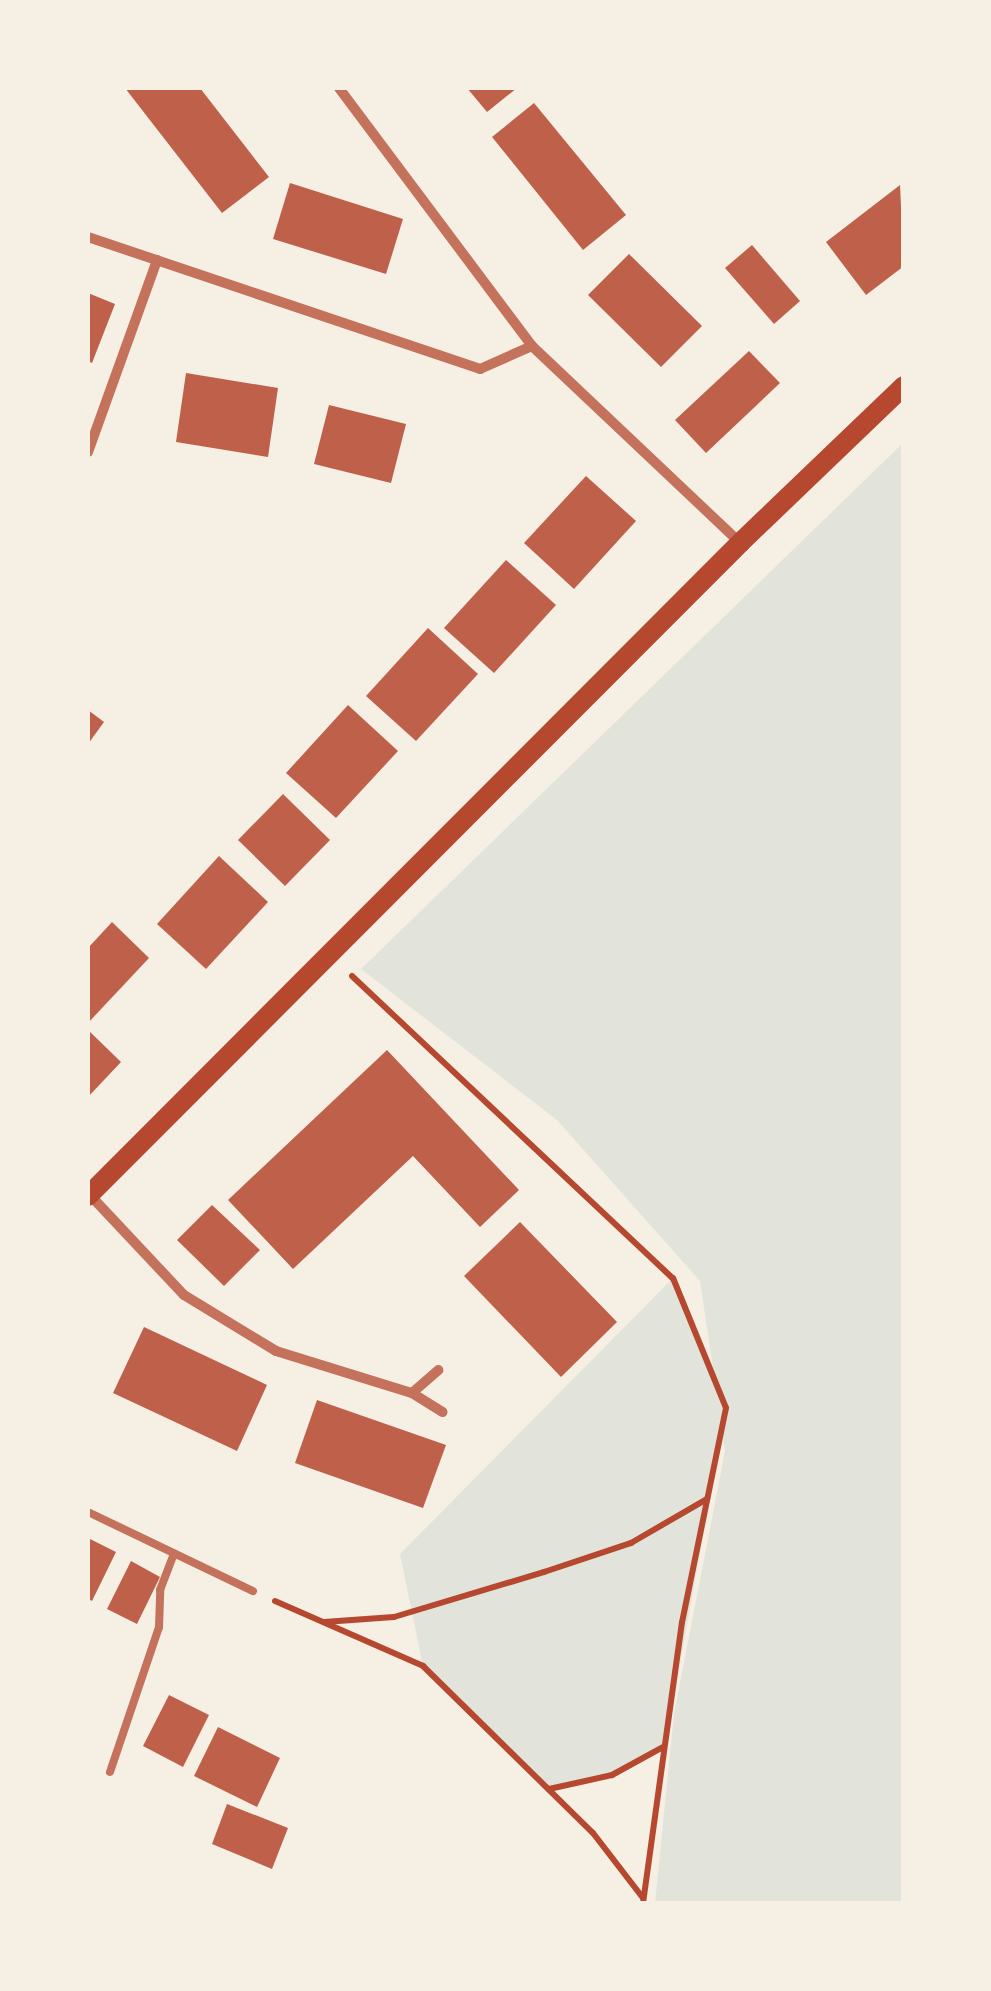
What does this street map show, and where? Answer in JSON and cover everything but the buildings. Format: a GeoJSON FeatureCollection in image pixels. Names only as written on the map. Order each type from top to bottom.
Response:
{"type":"FeatureCollection","features":[{"type":"Feature","properties":{"kind":"main road"},"geometry":{"type":"LineString","coordinates":[[88,1195],[740,543],[904,386]]}},
{"type":"Feature","properties":{"kind":"street"},"geometry":{"type":"LineString","coordinates":[[340,88],[532,346],[740,543]]}},
{"type":"Feature","properties":{"kind":"street"},"geometry":{"type":"LineString","coordinates":[[88,236],[480,368],[532,346]]}},
{"type":"Feature","properties":{"kind":"street"},"geometry":{"type":"LineString","coordinates":[[88,452],[156,260]]}},
{"type":"Feature","properties":{"kind":"street"},"geometry":{"type":"LineString","coordinates":[[88,1195],[184,1295],[276,1351],[412,1393],[442,1412]]}},
{"type":"Feature","properties":{"kind":"street"},"geometry":{"type":"LineString","coordinates":[[412,1393],[438,1370]]}},
{"type":"Feature","properties":{"kind":"lane"},"geometry":{"type":"LineString","coordinates":[[88,1512],[253,1592]]}},
{"type":"Feature","properties":{"kind":"lane"},"geometry":{"type":"LineString","coordinates":[[110,1772],[159,1627],[160,1590],[174,1554]]}},
{"type":"Feature","properties":{"kind":"path"},"geometry":{"type":"LineString","coordinates":[[329,954],[673,1278],[726,1408],[682,1622],[643,1901]]}},
{"type":"Feature","properties":{"kind":"path"},"geometry":{"type":"LineString","coordinates":[[322,1622],[394,1617],[544,1572],[631,1543],[707,1499]]}},
{"type":"Feature","properties":{"kind":"path"},"geometry":{"type":"LineString","coordinates":[[253,1592],[424,1666],[593,1832],[643,1901]]}},
{"type":"Feature","properties":{"kind":"path"},"geometry":{"type":"LineString","coordinates":[[548,1789],[612,1775],[664,1746]]}},
{"type":"Feature","properties":{"kind":"shaded area"},"geometry":{"type":"Polygon","coordinates":[[[903,443],[903,1903],[655,1903],[674,1714],[725,1451],[722,1432],[665,1746],[612,1775],[548,1789],[423,1666],[400,1554],[673,1278],[714,1375],[700,1281],[557,1120],[361,969],[903,443]]]}}]}
